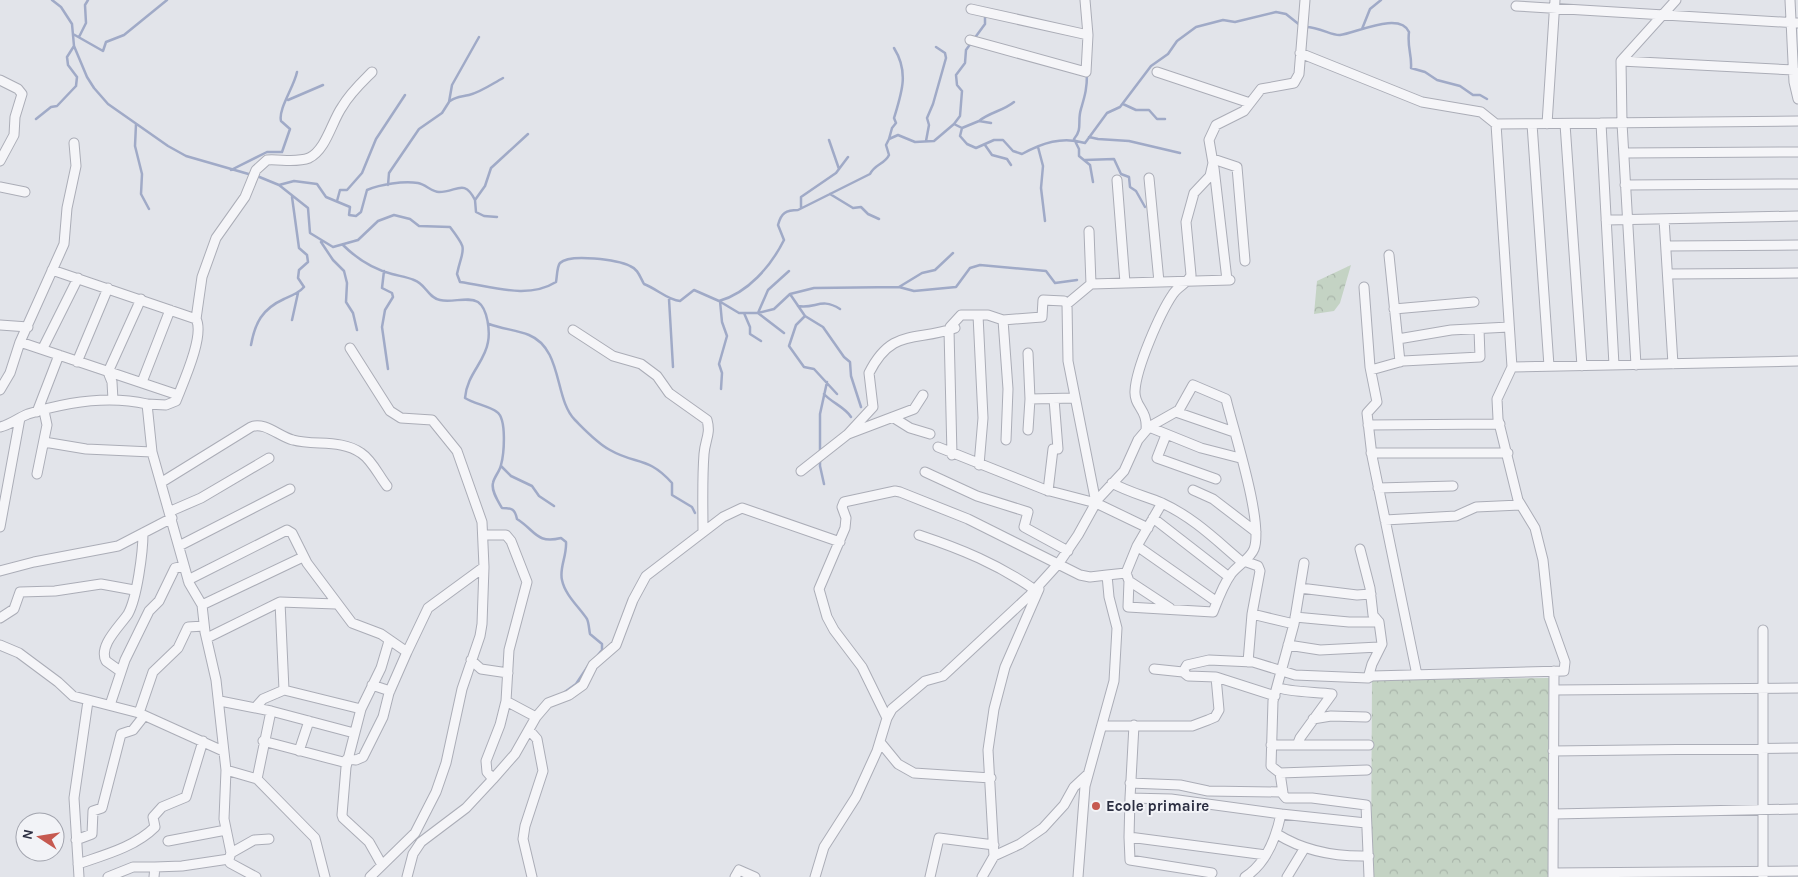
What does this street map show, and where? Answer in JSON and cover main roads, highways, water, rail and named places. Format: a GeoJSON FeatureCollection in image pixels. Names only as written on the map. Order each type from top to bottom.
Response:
{"type":"FeatureCollection","features":[{"type":"Feature","properties":{"kind":"waterway"},"geometry":{"type":"LineString","coordinates":[[52,0],[61,7],[72,24],[74,46],[87,77],[108,104],[168,146],[186,156],[252,175]]}},
{"type":"Feature","properties":{"kind":"waterway"},"geometry":{"type":"LineString","coordinates":[[79,37],[86,23],[85,5],[88,0]]}},
{"type":"Feature","properties":{"kind":"waterway"},"geometry":{"type":"LineString","coordinates":[[73,34],[103,51],[106,42],[124,35],[167,0]]}},
{"type":"Feature","properties":{"kind":"waterway"},"geometry":{"type":"LineString","coordinates":[[1362,29],[1370,9],[1381,0]]}},
{"type":"Feature","properties":{"kind":"waterway"},"geometry":{"type":"LineString","coordinates":[[257,176],[279,185],[308,208],[310,233],[333,247],[358,240],[378,221],[394,215],[410,219],[419,226],[450,227],[463,249],[457,274],[460,282],[509,290],[533,290],[556,282],[559,264],[565,260],[594,258],[633,267],[644,284],[676,300],[680,301],[694,290],[719,301],[740,292],[749,285],[765,269],[779,250],[784,240],[778,225],[782,215],[798,210],[870,174],[889,155],[886,145],[889,139],[898,135],[915,142],[934,141],[954,124],[962,128],[960,136],[967,144],[976,148],[994,140],[1003,140],[1013,151],[1022,154],[1052,142],[1068,140],[1085,143],[1107,113],[1120,107],[1151,66],[1168,54],[1177,41],[1196,27],[1223,20],[1235,22],[1276,12],[1286,14],[1301,26]]}},
{"type":"Feature","properties":{"kind":"waterway"},"geometry":{"type":"LineString","coordinates":[[974,39],[985,24],[985,15]]}},
{"type":"Feature","properties":{"kind":"waterway"},"geometry":{"type":"LineString","coordinates":[[1306,27],[1340,35],[1377,25],[1397,23],[1404,26],[1409,32],[1411,68],[1425,72],[1437,80],[1460,86],[1473,95],[1480,95],[1487,99]]}},
{"type":"Feature","properties":{"kind":"waterway"},"geometry":{"type":"LineString","coordinates":[[388,185],[389,173],[419,129],[442,113],[449,102],[452,85],[479,37]]}},
{"type":"Feature","properties":{"kind":"waterway"},"geometry":{"type":"LineString","coordinates":[[954,124],[960,116],[962,91],[957,85],[956,75],[965,63],[966,50],[971,43]]}},
{"type":"Feature","properties":{"kind":"waterway"},"geometry":{"type":"LineString","coordinates":[[36,119],[51,107],[57,106],[76,86],[77,77],[68,65],[67,57],[74,46]]}},
{"type":"Feature","properties":{"kind":"waterway"},"geometry":{"type":"LineString","coordinates":[[926,141],[929,125],[927,118],[946,58],[945,53],[936,47]]}},
{"type":"Feature","properties":{"kind":"waterway"},"geometry":{"type":"LineString","coordinates":[[889,139],[892,128],[896,123],[894,118],[903,82],[899,57],[894,48]]}},
{"type":"Feature","properties":{"kind":"waterway"},"geometry":{"type":"LineString","coordinates":[[231,170],[267,152],[282,152],[290,129],[281,121],[282,110],[297,72]]}},
{"type":"Feature","properties":{"kind":"waterway"},"geometry":{"type":"LineString","coordinates":[[1087,73],[1086,92],[1080,113],[1079,128],[1074,139],[1079,149],[1079,156],[1090,165],[1093,182]]}},
{"type":"Feature","properties":{"kind":"waterway"},"geometry":{"type":"LineString","coordinates":[[450,101],[457,97],[478,92],[503,78]]}},
{"type":"Feature","properties":{"kind":"waterway"},"geometry":{"type":"LineString","coordinates":[[288,100],[323,85]]}},
{"type":"Feature","properties":{"kind":"waterway"},"geometry":{"type":"LineString","coordinates":[[337,201],[340,190],[347,190],[362,173],[376,139],[405,95]]}},
{"type":"Feature","properties":{"kind":"waterway"},"geometry":{"type":"LineString","coordinates":[[979,121],[1014,102]]}},
{"type":"Feature","properties":{"kind":"waterway"},"geometry":{"type":"LineString","coordinates":[[1123,104],[1136,110],[1149,110],[1157,119],[1165,119]]}},
{"type":"Feature","properties":{"kind":"waterway"},"geometry":{"type":"LineString","coordinates":[[962,128],[979,121],[991,123]]}},
{"type":"Feature","properties":{"kind":"waterway"},"geometry":{"type":"LineString","coordinates":[[136,124],[135,146],[142,174],[141,194],[149,209]]}},
{"type":"Feature","properties":{"kind":"waterway"},"geometry":{"type":"LineString","coordinates":[[279,185],[294,181],[317,184],[326,197],[350,207],[349,215],[356,216],[361,212],[367,190],[379,186],[406,182],[418,183],[439,192],[464,188],[471,193],[475,200],[485,186],[491,168],[528,134]]}},
{"type":"Feature","properties":{"kind":"waterway"},"geometry":{"type":"LineString","coordinates":[[1089,137],[1129,141],[1180,153]]}},
{"type":"Feature","properties":{"kind":"waterway"},"geometry":{"type":"LineString","coordinates":[[829,140],[839,169]]}},
{"type":"Feature","properties":{"kind":"waterway"},"geometry":{"type":"LineString","coordinates":[[985,145],[992,155],[1007,159],[1011,165]]}},
{"type":"Feature","properties":{"kind":"waterway"},"geometry":{"type":"LineString","coordinates":[[1038,147],[1043,166],[1041,188],[1045,221]]}},
{"type":"Feature","properties":{"kind":"waterway"},"geometry":{"type":"LineString","coordinates":[[801,208],[801,197],[836,173],[848,157]]}},
{"type":"Feature","properties":{"kind":"waterway"},"geometry":{"type":"LineString","coordinates":[[1085,160],[1114,159],[1121,174],[1129,177],[1130,187],[1136,191],[1145,207]]}},
{"type":"Feature","properties":{"kind":"waterway"},"geometry":{"type":"LineString","coordinates":[[830,194],[853,208],[861,207],[868,214],[879,219]]}},
{"type":"Feature","properties":{"kind":"waterway"},"geometry":{"type":"LineString","coordinates":[[251,345],[257,323],[265,312],[276,303],[297,293],[304,287],[298,278],[299,270],[308,262],[307,255],[299,248],[292,197]]}},
{"type":"Feature","properties":{"kind":"waterway"},"geometry":{"type":"LineString","coordinates":[[475,200],[476,212],[484,216],[497,217]]}},
{"type":"Feature","properties":{"kind":"waterway"},"geometry":{"type":"LineString","coordinates":[[321,242],[333,260],[344,271],[347,283],[346,302],[353,313],[357,330]]}},
{"type":"Feature","properties":{"kind":"waterway"},"geometry":{"type":"LineString","coordinates":[[343,245],[354,255],[372,266],[418,282],[432,296],[440,300],[474,300],[481,305],[488,321],[488,342],[469,382],[465,398],[494,410],[500,416],[502,422],[504,437],[503,453],[500,467],[493,483],[494,493],[502,508],[512,510],[517,519],[541,538],[561,538],[566,542],[561,575],[562,580],[569,596],[587,619],[590,634],[602,644],[602,650],[598,655]]}},
{"type":"Feature","properties":{"kind":"waterway"},"geometry":{"type":"LineString","coordinates":[[899,287],[922,273],[935,270],[953,253]]}},
{"type":"Feature","properties":{"kind":"waterway"},"geometry":{"type":"LineString","coordinates":[[719,301],[739,313],[758,313],[774,309],[790,294],[814,288],[899,287],[914,291],[956,287],[970,268],[980,265],[1046,271],[1055,283],[1077,280]]}},
{"type":"Feature","properties":{"kind":"waterway"},"geometry":{"type":"LineString","coordinates":[[384,271],[382,288],[392,293],[393,297],[385,310],[382,327],[388,369]]}},
{"type":"Feature","properties":{"kind":"waterway"},"geometry":{"type":"LineString","coordinates":[[784,333],[758,313],[768,290],[789,271]]}},
{"type":"Feature","properties":{"kind":"waterway"},"geometry":{"type":"LineString","coordinates":[[292,320],[298,293]]}},
{"type":"Feature","properties":{"kind":"waterway"},"geometry":{"type":"LineString","coordinates":[[790,294],[805,316],[796,325],[789,346],[804,367],[814,369],[837,394]]}},
{"type":"Feature","properties":{"kind":"waterway"},"geometry":{"type":"LineString","coordinates":[[669,299],[673,367]]}},
{"type":"Feature","properties":{"kind":"waterway"},"geometry":{"type":"LineString","coordinates":[[720,301],[722,322],[727,336],[719,364],[722,373],[721,389]]}},
{"type":"Feature","properties":{"kind":"waterway"},"geometry":{"type":"LineString","coordinates":[[798,306],[828,304],[840,309]]}},
{"type":"Feature","properties":{"kind":"waterway"},"geometry":{"type":"LineString","coordinates":[[744,313],[750,327],[750,334],[761,341]]}},
{"type":"Feature","properties":{"kind":"waterway"},"geometry":{"type":"LineString","coordinates":[[805,316],[823,327],[844,357],[850,362],[851,376],[861,407]]}},
{"type":"Feature","properties":{"kind":"waterway"},"geometry":{"type":"LineString","coordinates":[[489,324],[524,333],[540,342],[548,351],[568,411],[575,420],[605,447],[619,455],[649,465],[664,474],[672,483],[672,495],[692,507],[695,513]]}},
{"type":"Feature","properties":{"kind":"waterway"},"geometry":{"type":"LineString","coordinates":[[820,453],[820,414],[827,382]]}},
{"type":"Feature","properties":{"kind":"waterway"},"geometry":{"type":"LineString","coordinates":[[824,394],[851,417]]}},
{"type":"Feature","properties":{"kind":"waterway"},"geometry":{"type":"LineString","coordinates":[[820,458],[824,484]]}},
{"type":"Feature","properties":{"kind":"waterway"},"geometry":{"type":"LineString","coordinates":[[501,466],[511,476],[532,486],[539,496],[554,506]]}},
{"type":"Feature","properties":{"kind":"waterway"},"geometry":{"type":"LineString","coordinates":[[562,694],[576,684],[588,666]]}},
{"type":"Feature","properties":{"kind":"place","name":"Ecole primaire"},"geometry":{"type":"Point","coordinates":[1096,806]}}]}
